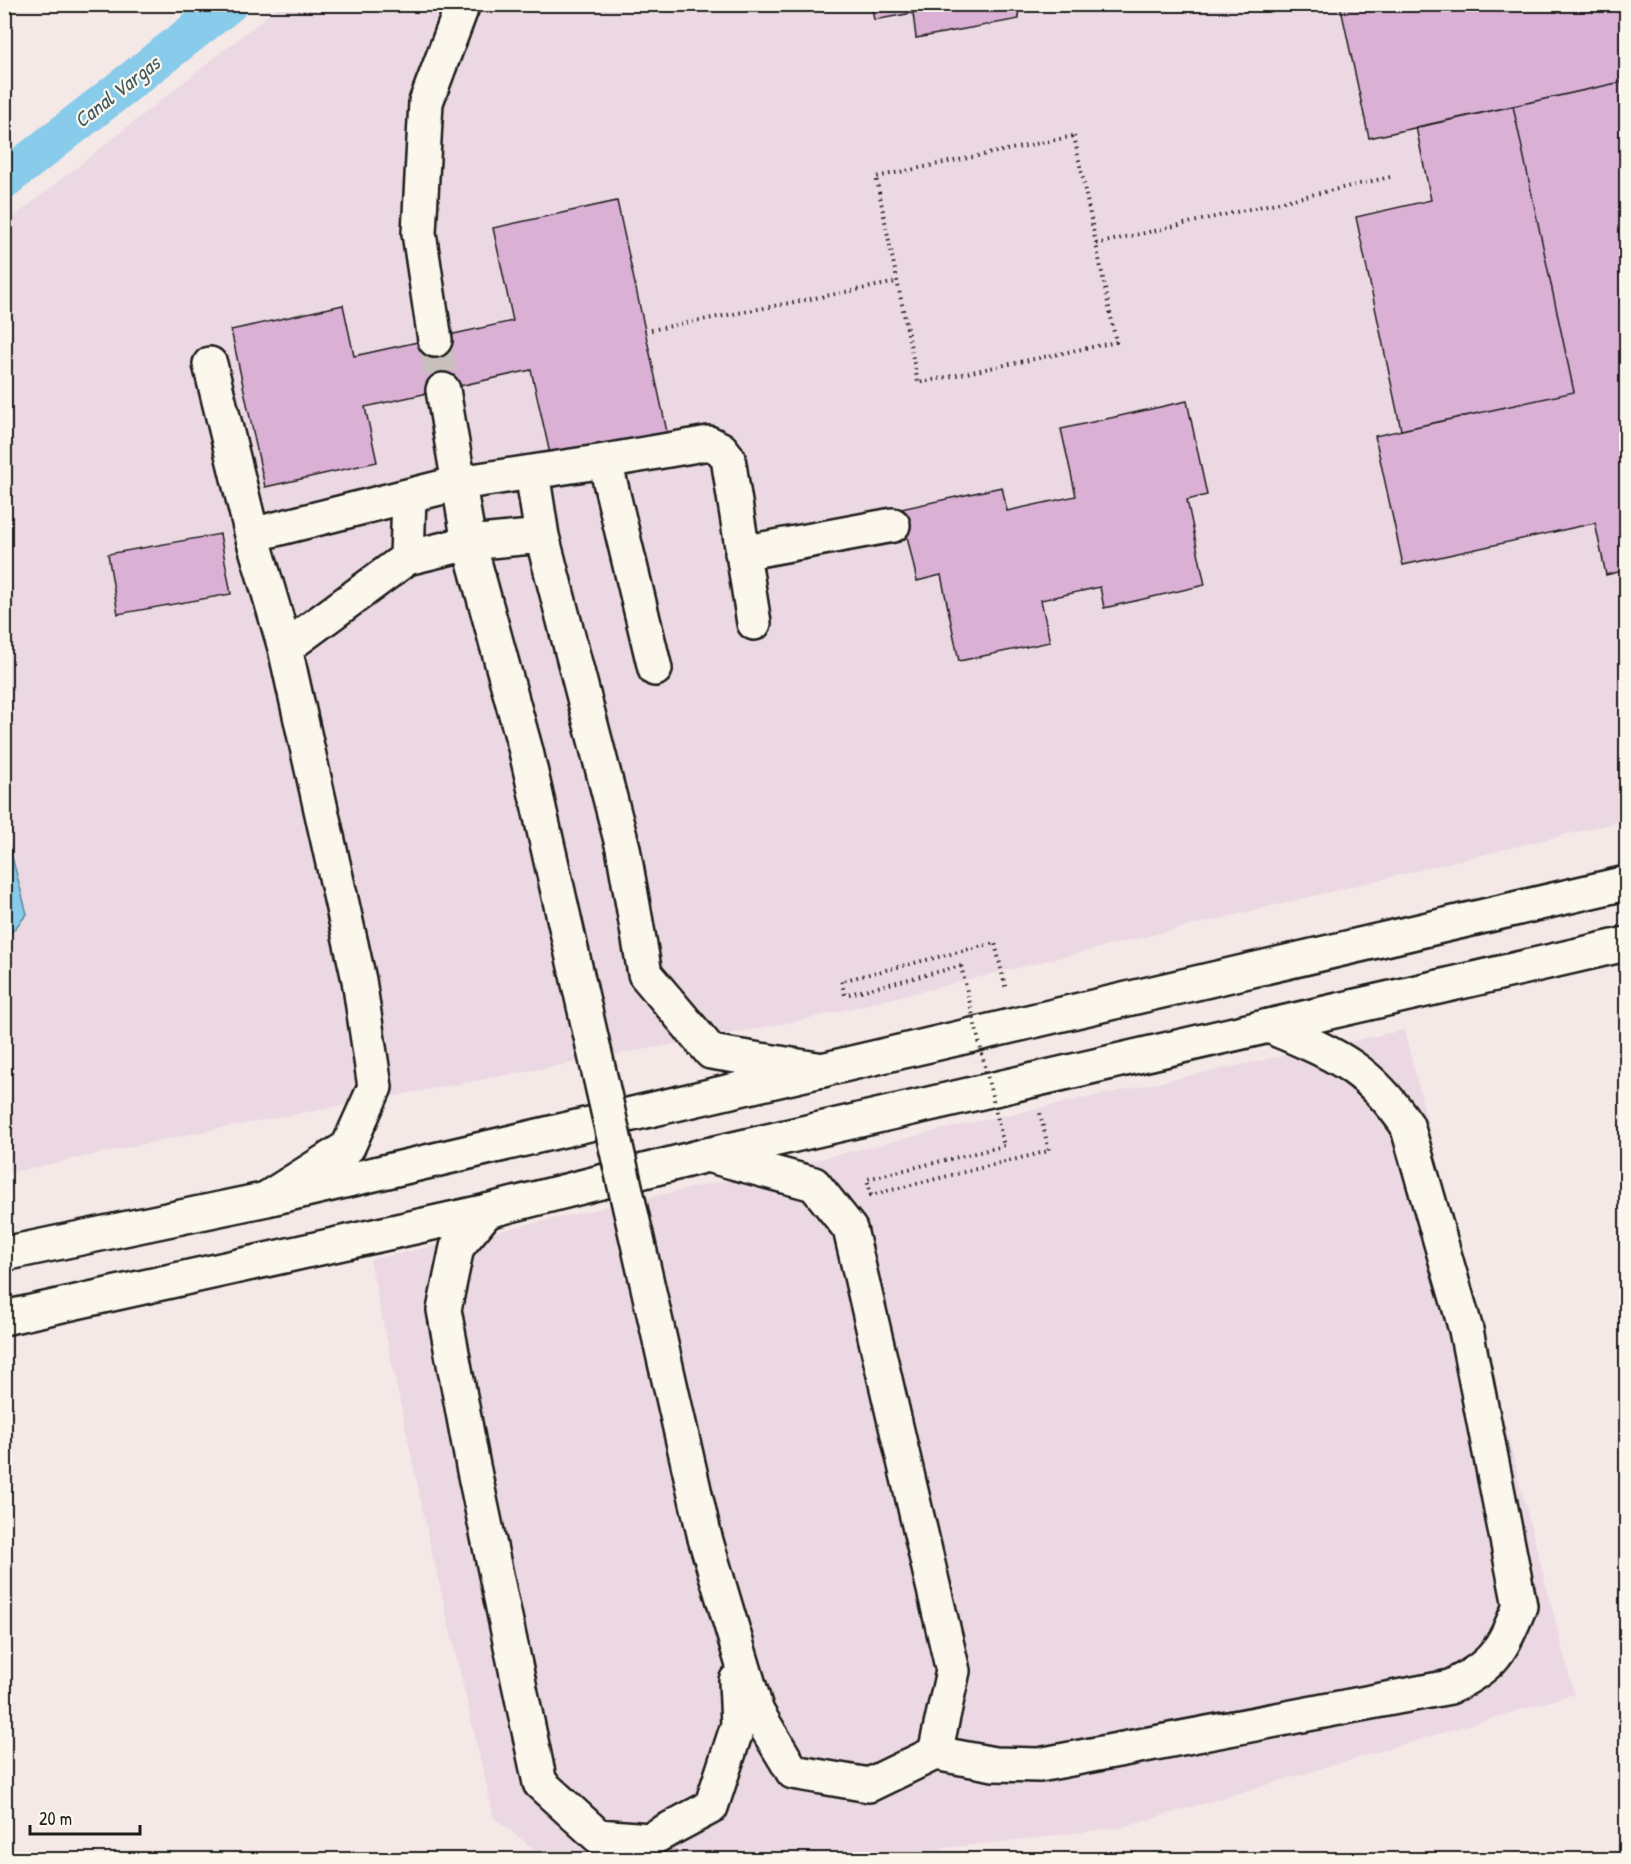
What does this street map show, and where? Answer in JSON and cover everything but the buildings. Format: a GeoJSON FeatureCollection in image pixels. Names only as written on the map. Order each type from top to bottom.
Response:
{"type":"FeatureCollection","features":[{"type":"Feature","properties":{"kind":"main road"},"geometry":{"type":"LineString","coordinates":[[435,340],[419,233],[426,102],[463,4]]}},
{"type":"Feature","properties":{"kind":"main road"},"geometry":{"type":"LineString","coordinates":[[210,364],[252,535],[285,648],[359,980],[375,1087],[348,1147],[267,1199]]}},
{"type":"Feature","properties":{"kind":"main road"},"geometry":{"type":"LineString","coordinates":[[443,390],[469,543],[526,751],[705,1538],[733,1625],[757,1712],[793,1773],[869,1785],[935,1753],[994,1764],[1039,1765],[1450,1688],[1476,1675],[1492,1661],[1506,1640],[1520,1606],[1466,1330],[1407,1125],[1388,1097],[1357,1068],[1269,1026]]}},
{"type":"Feature","properties":{"kind":"main road"},"geometry":{"type":"LineString","coordinates":[[252,535],[459,483],[605,462],[709,443],[721,449],[728,458],[754,623]]}},
{"type":"Feature","properties":{"kind":"main road"},"geometry":{"type":"LineString","coordinates":[[605,462],[655,669]]}},
{"type":"Feature","properties":{"kind":"main road"},"geometry":{"type":"LineString","coordinates":[[532,472],[542,536],[623,848],[645,974],[711,1052],[825,1070]]}},
{"type":"Feature","properties":{"kind":"main road"},"geometry":{"type":"LineString","coordinates":[[407,558],[409,496]]}},
{"type":"Feature","properties":{"kind":"main road"},"geometry":{"type":"LineString","coordinates":[[742,553],[893,525]]}},
{"type":"Feature","properties":{"kind":"main road"},"geometry":{"type":"LineString","coordinates":[[285,648],[407,558],[469,543],[542,536]]}},
{"type":"Feature","properties":{"kind":"main road"},"geometry":{"type":"LineString","coordinates":[[4,1254],[267,1199],[1626,883]]}},
{"type":"Feature","properties":{"kind":"main road"},"geometry":{"type":"LineString","coordinates":[[4,1318],[487,1211],[707,1155],[1626,944]]}},
{"type":"Feature","properties":{"kind":"main road"},"geometry":{"type":"LineString","coordinates":[[707,1155],[814,1184],[850,1229],[953,1671],[935,1753]]}},
{"type":"Feature","properties":{"kind":"main road"},"geometry":{"type":"LineString","coordinates":[[487,1211],[457,1247],[444,1310],[473,1466],[540,1783],[598,1836],[649,1840],[711,1807],[738,1725],[733,1625]]}},
{"type":"Feature","properties":{"kind":"path"},"geometry":{"type":"LineString","coordinates":[[1074,136],[1116,342],[918,383],[897,282],[876,177],[1074,136]]}},
{"type":"Feature","properties":{"kind":"path"},"geometry":{"type":"LineString","coordinates":[[1096,244],[1390,177]]}},
{"type":"Feature","properties":{"kind":"path"},"geometry":{"type":"LineString","coordinates":[[651,330],[897,282]]}},
{"type":"Feature","properties":{"kind":"path"},"geometry":{"type":"LineString","coordinates":[[1015,1026],[995,943],[841,981],[845,995],[961,966],[1004,1146],[867,1179],[872,1195],[1049,1151],[1032,1080]]}},
{"type":"Feature","properties":{"kind":"shaded area"},"geometry":{"type":"Polygon","coordinates":[[[281,5],[1626,5],[1626,820],[803,1020],[195,1133],[5,1174],[5,224],[281,5]]]}},
{"type":"Feature","properties":{"kind":"shaded area"},"geometry":{"type":"Polygon","coordinates":[[[1404,1030],[1574,1694],[1124,1827],[1036,1838],[846,1859],[547,1859],[494,1818],[429,1540],[370,1260],[807,1162],[978,1121],[1404,1030]]]}},
{"type":"Feature","properties":{"kind":"water"},"geometry":{"type":"Polygon","coordinates":[[[5,830],[27,914],[4,940],[5,830]]]}},
{"type":"Feature","properties":{"kind":"waterway","name":"Canal Vargas"},"geometry":{"type":"LineString","coordinates":[[4,180],[229,4]]}},
{"type":"Feature","properties":{"kind":"tunnel"},"geometry":{"type":"LineString","coordinates":[[435,340],[443,390]]}}]}
